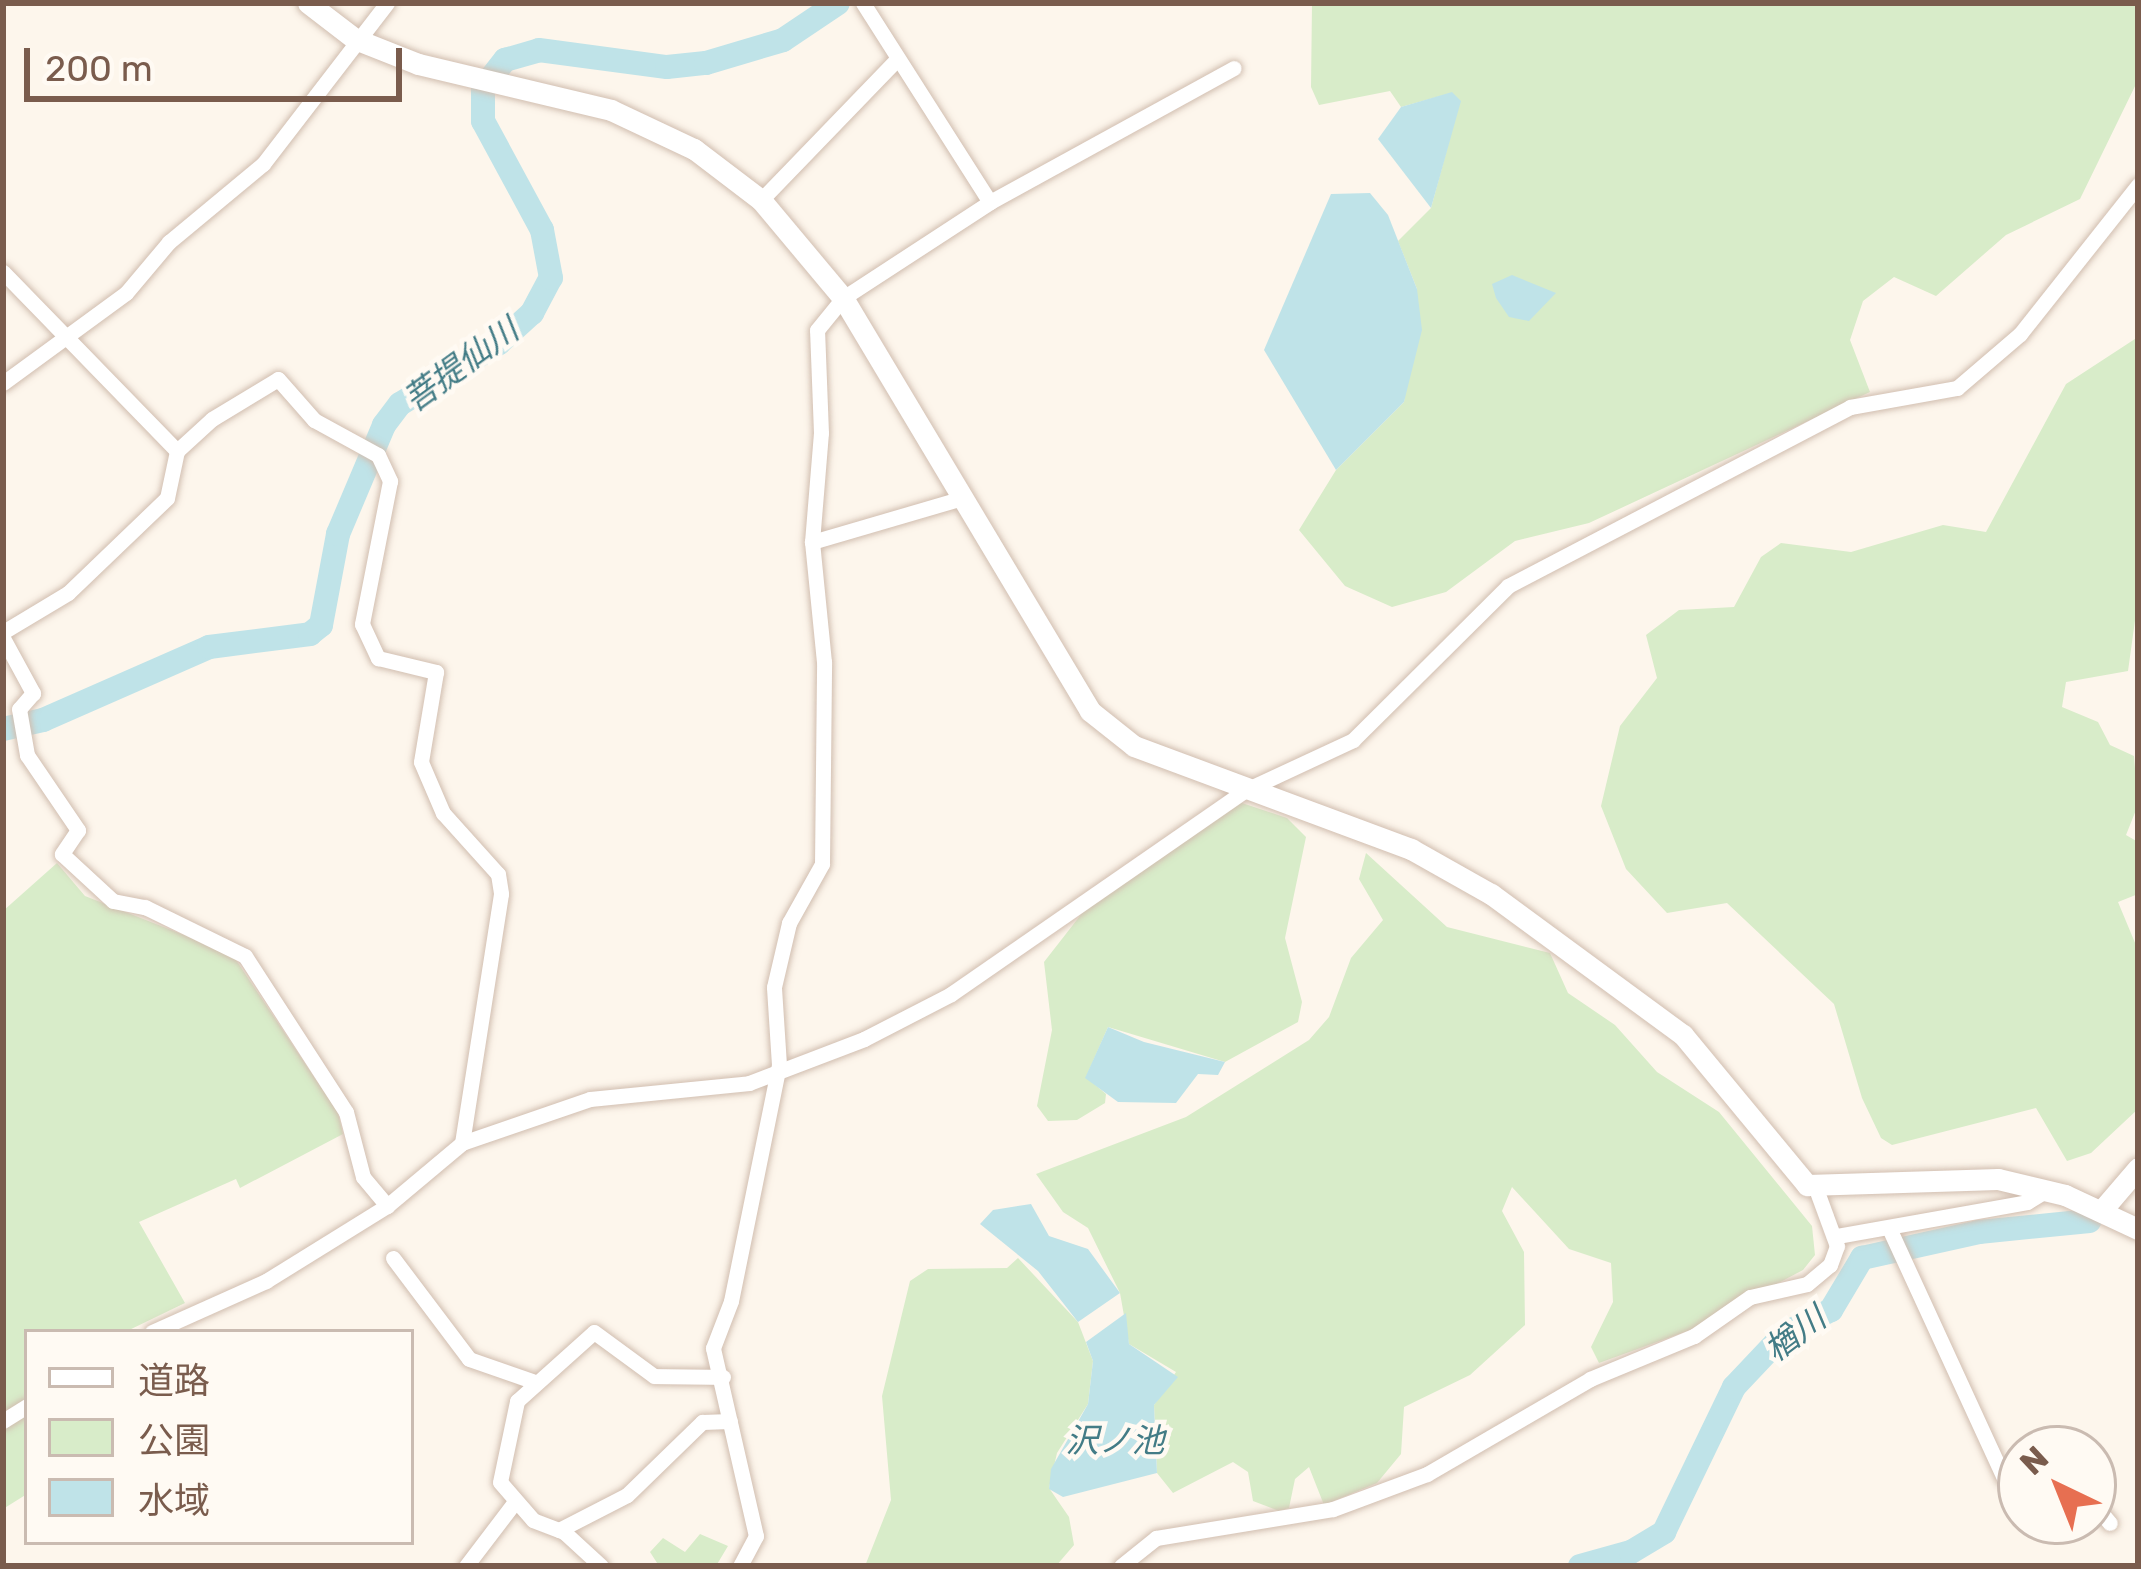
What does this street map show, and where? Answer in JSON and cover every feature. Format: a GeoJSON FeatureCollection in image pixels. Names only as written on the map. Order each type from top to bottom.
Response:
{"type":"FeatureCollection","features":[{"type":"Feature","properties":{"kind":"street"},"geometry":{"type":"LineString","coordinates":[[308,3],[355,40],[418,64],[611,110],[694,149],[761,200],[843,298],[1090,711],[1134,746],[1411,849],[1491,894],[1683,1035],[1816,1189],[1837,1236],[1835,1256],[1807,1284],[1750,1297],[1694,1336],[1545,1403],[1453,1463],[1333,1509],[1156,1538],[1121,1566]]}},
{"type":"Feature","properties":{"kind":"street"},"geometry":{"type":"LineString","coordinates":[[3,383],[126,293],[169,242],[262,164],[332,83],[355,40],[387,3]]}},
{"type":"Feature","properties":{"kind":"street"},"geometry":{"type":"LineString","coordinates":[[863,3],[990,202]]}},
{"type":"Feature","properties":{"kind":"street"},"geometry":{"type":"LineString","coordinates":[[761,200],[897,59]]}},
{"type":"Feature","properties":{"kind":"street"},"geometry":{"type":"LineString","coordinates":[[740,1566],[756,1537],[713,1348],[731,1301],[779,1065],[774,987],[789,923],[822,864],[824,662],[812,542],[821,433],[817,330],[843,298],[990,202],[1234,68]]}},
{"type":"Feature","properties":{"kind":"street"},"geometry":{"type":"LineString","coordinates":[[159,1329],[266,1281],[387,1206],[462,1143],[590,1100],[749,1083],[779,1065],[865,1039],[951,994],[1246,790],[1353,740],[1508,586],[1850,407],[1957,388],[2020,334],[2138,185]]}},
{"type":"Feature","properties":{"kind":"street"},"geometry":{"type":"LineString","coordinates":[[3,272],[69,332],[177,452]]}},
{"type":"Feature","properties":{"kind":"street"},"geometry":{"type":"LineString","coordinates":[[387,1206],[363,1177],[346,1112],[245,956],[145,907],[113,901],[62,854],[78,830],[27,755],[19,709],[33,693],[3,635],[68,593],[167,498],[177,452],[212,419],[278,380],[314,420],[378,454],[390,481],[362,624],[378,658],[436,673],[421,763],[443,813],[498,874],[501,894],[462,1143]]}},
{"type":"Feature","properties":{"kind":"street"},"geometry":{"type":"LineString","coordinates":[[812,542],[962,498]]}},
{"type":"Feature","properties":{"kind":"street"},"geometry":{"type":"LineString","coordinates":[[2102,1210],[2138,1168]]}},
{"type":"Feature","properties":{"kind":"street"},"geometry":{"type":"LineString","coordinates":[[1816,1189],[1940,1176],[2047,1190],[2138,1229]]}},
{"type":"Feature","properties":{"kind":"street"},"geometry":{"type":"LineString","coordinates":[[1837,1236],[2027,1202],[2047,1190]]}},
{"type":"Feature","properties":{"kind":"street"},"geometry":{"type":"LineString","coordinates":[[1889,1228],[1997,1463]]}},
{"type":"Feature","properties":{"kind":"street"},"geometry":{"type":"LineString","coordinates":[[394,1258],[469,1359],[532,1381]]}},
{"type":"Feature","properties":{"kind":"street"},"geometry":{"type":"LineString","coordinates":[[601,1566],[559,1530],[514,1503],[500,1482],[505,1438],[532,1381],[594,1332],[654,1376],[723,1377]]}},
{"type":"Feature","properties":{"kind":"street"},"geometry":{"type":"LineString","coordinates":[[559,1530],[627,1495],[702,1422],[730,1420]]}},
{"type":"Feature","properties":{"kind":"street"},"geometry":{"type":"LineString","coordinates":[[466,1566],[514,1503]]}},
{"type":"Feature","properties":{"kind":"green space"},"geometry":{"type":"Polygon","coordinates":[[[1312,3],[2138,3],[2138,80],[2080,199],[2006,235],[1936,296],[1894,277],[1863,301],[1850,340],[1870,392],[1589,523],[1515,541],[1446,592],[1392,607],[1345,586],[1299,530],[1336,470],[1404,402],[1417,289],[1398,241],[1431,208],[1460,101],[1451,93],[1401,107],[1390,91],[1319,105],[1311,87],[1312,3]]]}},
{"type":"Feature","properties":{"kind":"green space"},"geometry":{"type":"Polygon","coordinates":[[[2138,337],[2138,599],[2128,671],[2066,682],[2062,707],[2098,722],[2110,745],[2134,756],[2138,805],[2126,835],[2138,842],[2138,894],[2118,902],[2138,950],[2138,1109],[2091,1153],[2067,1161],[2036,1108],[1892,1145],[1881,1138],[1862,1098],[1834,1004],[1727,903],[1667,913],[1626,869],[1601,806],[1620,726],[1657,678],[1646,635],[1679,610],[1734,607],[1761,557],[1781,543],[1851,552],[1943,525],[1986,532],[2066,384],[2138,337]]]}},
{"type":"Feature","properties":{"kind":"green space"},"geometry":{"type":"Polygon","coordinates":[[[1239,802],[1287,818],[1306,837],[1285,938],[1302,1002],[1298,1022],[1225,1062],[1108,1027],[1086,1077],[1106,1094],[1105,1103],[1077,1120],[1048,1121],[1037,1106],[1052,1030],[1044,962],[1083,912],[1239,802]]]}},
{"type":"Feature","properties":{"kind":"green space"},"geometry":{"type":"Polygon","coordinates":[[[1366,853],[1447,927],[1550,953],[1568,993],[1615,1025],[1657,1072],[1719,1112],[1812,1226],[1815,1255],[1803,1270],[1690,1330],[1599,1363],[1591,1347],[1613,1302],[1611,1263],[1569,1249],[1512,1187],[1502,1211],[1524,1252],[1525,1325],[1470,1375],[1404,1407],[1401,1454],[1377,1483],[1324,1505],[1309,1467],[1295,1479],[1289,1508],[1279,1511],[1253,1501],[1248,1472],[1233,1462],[1173,1493],[1157,1473],[1154,1405],[1176,1372],[1129,1344],[1120,1293],[1088,1228],[1063,1212],[1036,1174],[1186,1117],[1309,1040],[1329,1017],[1351,958],[1383,920],[1359,879],[1366,853]]]}},
{"type":"Feature","properties":{"kind":"green space"},"geometry":{"type":"Polygon","coordinates":[[[57,863],[85,896],[232,954],[338,1113],[343,1134],[240,1188],[236,1179],[139,1222],[185,1303],[131,1329],[24,1329],[24,1496],[3,1509],[3,911],[57,863]]]}},
{"type":"Feature","properties":{"kind":"green space"},"geometry":{"type":"Polygon","coordinates":[[[1018,1258],[1078,1322],[1093,1361],[1088,1404],[1057,1453],[1049,1488],[1069,1517],[1074,1545],[1056,1566],[865,1566],[891,1500],[882,1396],[910,1281],[928,1269],[1007,1268],[1018,1258]]]}},
{"type":"Feature","properties":{"kind":"green space"},"geometry":{"type":"Polygon","coordinates":[[[700,1534],[728,1546],[716,1566],[659,1566],[650,1552],[663,1538],[685,1552],[700,1534]]]}},
{"type":"Feature","properties":{"kind":"water"},"geometry":{"type":"Polygon","coordinates":[[[1452,92],[1461,101],[1431,208],[1378,139],[1401,107],[1452,92]]]}},
{"type":"Feature","properties":{"kind":"water"},"geometry":{"type":"Polygon","coordinates":[[[1370,193],[1388,215],[1417,289],[1422,330],[1404,402],[1336,470],[1264,350],[1331,194],[1370,193]]]}},
{"type":"Feature","properties":{"kind":"water"},"geometry":{"type":"Polygon","coordinates":[[[1512,275],[1556,293],[1529,321],[1509,317],[1496,298],[1492,284],[1512,275]]]}},
{"type":"Feature","properties":{"kind":"water"},"geometry":{"type":"Polygon","coordinates":[[[1108,1027],[1144,1042],[1225,1062],[1218,1075],[1198,1074],[1176,1103],[1118,1102],[1085,1078],[1108,1027]]]}},
{"type":"Feature","properties":{"kind":"water"},"geometry":{"type":"Polygon","coordinates":[[[1031,1204],[1049,1236],[1088,1249],[1120,1293],[1078,1322],[1038,1271],[980,1224],[993,1210],[1031,1204]]]}},
{"type":"Feature","properties":{"kind":"water","name":"沢ノ池"},"geometry":{"type":"Polygon","coordinates":[[[1126,1313],[1129,1344],[1178,1377],[1154,1405],[1157,1473],[1063,1497],[1049,1489],[1051,1469],[1088,1404],[1093,1361],[1086,1342],[1126,1313]]]}},
{"type":"Feature","properties":{"kind":"waterway","name":"菩提仙川"},"geometry":{"type":"LineString","coordinates":[[3,729],[43,720],[209,647],[310,634],[321,625],[338,534],[384,425],[400,404],[499,343],[532,313],[551,278],[542,230],[483,121],[483,88],[505,60],[539,50],[667,67],[706,63],[783,40],[838,3]]}},
{"type":"Feature","properties":{"kind":"waterway","name":"楢川"},"geometry":{"type":"LineString","coordinates":[[1580,1566],[1631,1552],[1664,1532],[1734,1387],[1784,1334],[1831,1310],[1862,1258],[1979,1232],[2089,1221]]}}]}
